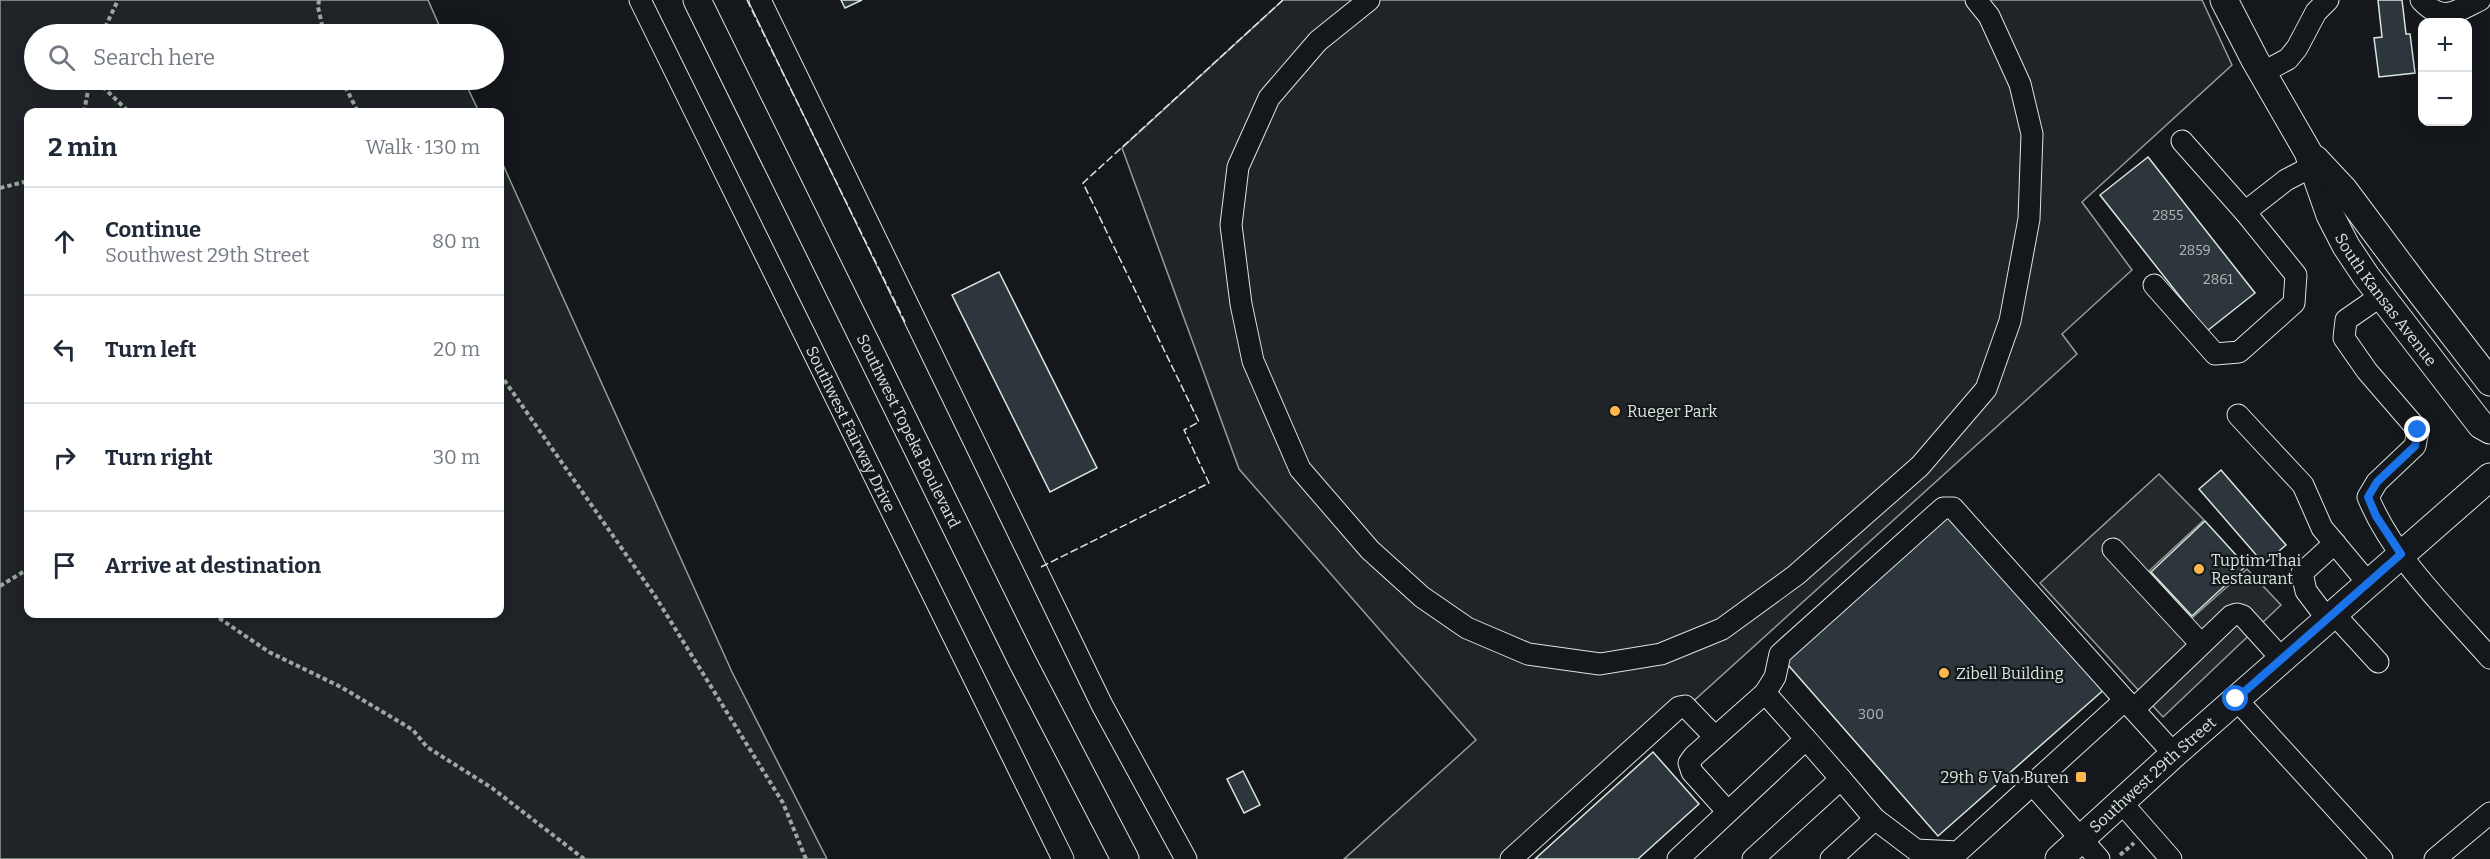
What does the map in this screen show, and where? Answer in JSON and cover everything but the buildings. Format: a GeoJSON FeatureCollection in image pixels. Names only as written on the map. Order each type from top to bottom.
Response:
{"type":"FeatureCollection","features":[{"type":"Feature","properties":{"kind":"main road","name":"Southwest Topeka Boulevard"},"geometry":{"type":"LineString","coordinates":[[697,0],[1022,661],[1125,859]]}},
{"type":"Feature","properties":{"kind":"main road","name":"South Kansas Avenue"},"geometry":{"type":"LineString","coordinates":[[2224,0],[2311,159],[2330,215],[2346,246],[2481,425],[2490,430]]}},
{"type":"Feature","properties":{"kind":"main road","name":"South Kansas Avenue"},"geometry":{"type":"LineString","coordinates":[[2311,159],[2344,190],[2490,382]]}},
{"type":"Feature","properties":{"kind":"main road","name":"Southwest 29th Street"},"geometry":{"type":"LineString","coordinates":[[2059,859],[2236,699],[2490,477]]}},
{"type":"Feature","properties":{"kind":"street","name":"Southwest Fairway Drive"},"geometry":{"type":"LineString","coordinates":[[640,0],[1063,859]]}},
{"type":"Feature","properties":{"kind":"street"},"geometry":{"type":"LineString","coordinates":[[760,0],[1102,705],[1186,859]]}},
{"type":"Feature","properties":{"kind":"street"},"geometry":{"type":"LineString","coordinates":[[1369,0],[1318,41],[1269,98],[1238,167],[1231,225],[1241,304],[1253,361],[1300,469],[1370,550],[1422,597],[1467,628],[1528,654],[1600,664],[1661,654],[1722,629],[1796,575],[1920,466],[1986,389],[2010,321],[2029,219],[2032,134],[2020,84],[1989,16],[1976,0]]}},
{"type":"Feature","properties":{"kind":"street"},"geometry":{"type":"LineString","coordinates":[[2262,73],[2293,54],[2316,12],[2328,0]]}},
{"type":"Feature","properties":{"kind":"street"},"geometry":{"type":"LineString","coordinates":[[2421,0],[2430,10],[2441,15],[2455,13],[2480,0]]}},
{"type":"Feature","properties":{"kind":"street"},"geometry":{"type":"LineString","coordinates":[[2154,285],[2215,354],[2239,352],[2294,303],[2296,275],[2245,212],[2182,141]]}},
{"type":"Feature","properties":{"kind":"street"},"geometry":{"type":"LineString","coordinates":[[2245,212],[2311,159]]}},
{"type":"Feature","properties":{"kind":"street"},"geometry":{"type":"LineString","coordinates":[[2382,295],[2346,320],[2344,338],[2367,371],[2418,430],[2415,446],[2377,482],[2368,497],[2376,516],[2401,554],[2490,658]]}},
{"type":"Feature","properties":{"kind":"street"},"geometry":{"type":"LineString","coordinates":[[2238,415],[2303,485],[2322,528],[2368,583]]}},
{"type":"Feature","properties":{"kind":"street"},"geometry":{"type":"LineString","coordinates":[[1728,812],[1692,772],[1689,763],[1765,693],[1775,676],[1780,654],[1943,508],[1953,508],[2174,754]]}},
{"type":"Feature","properties":{"kind":"street"},"geometry":{"type":"LineString","coordinates":[[2335,543],[2302,573],[2306,591],[2378,662]]}},
{"type":"Feature","properties":{"kind":"street"},"geometry":{"type":"LineString","coordinates":[[2113,549],[2201,645]]}},
{"type":"Feature","properties":{"kind":"street"},"geometry":{"type":"LineString","coordinates":[[1765,693],[1875,819],[1912,854],[1960,855],[2033,785],[2201,645],[2231,616],[2237,614],[2243,616],[2282,659]]}},
{"type":"Feature","properties":{"kind":"street"},"geometry":{"type":"LineString","coordinates":[[2236,699],[2382,859]]}},
{"type":"Feature","properties":{"kind":"street"},"geometry":{"type":"LineString","coordinates":[[1510,859],[1679,707],[1685,706],[1715,737]]}},
{"type":"Feature","properties":{"kind":"street"},"geometry":{"type":"LineString","coordinates":[[1678,859],[1806,739]]}},
{"type":"Feature","properties":{"kind":"street"},"geometry":{"type":"LineString","coordinates":[[1753,859],[1841,779]]}},
{"type":"Feature","properties":{"kind":"street"},"geometry":{"type":"LineString","coordinates":[[2033,785],[2098,859]]}},
{"type":"Feature","properties":{"kind":"street"},"geometry":{"type":"LineString","coordinates":[[2121,802],[2172,859]]}},
{"type":"Feature","properties":{"kind":"street"},"geometry":{"type":"LineString","coordinates":[[2435,859],[2490,813]]}},
{"type":"Feature","properties":{"kind":"street"},"geometry":{"type":"LineString","coordinates":[[1831,859],[1875,819]]}},
{"type":"Feature","properties":{"kind":"path"},"geometry":{"type":"LineString","coordinates":[[107,24],[118,0]]}},
{"type":"Feature","properties":{"kind":"path"},"geometry":{"type":"LineString","coordinates":[[319,0],[322,24]]}},
{"type":"Feature","properties":{"kind":"path"},"geometry":{"type":"LineString","coordinates":[[85,108],[88,90]]}},
{"type":"Feature","properties":{"kind":"path"},"geometry":{"type":"LineString","coordinates":[[106,90],[125,108]]}},
{"type":"Feature","properties":{"kind":"path"},"geometry":{"type":"LineString","coordinates":[[347,90],[356,108]]}},
{"type":"Feature","properties":{"kind":"path"},"geometry":{"type":"LineString","coordinates":[[0,188],[24,182]]}},
{"type":"Feature","properties":{"kind":"path"},"geometry":{"type":"LineString","coordinates":[[504,381],[655,596],[783,802],[806,859]]}},
{"type":"Feature","properties":{"kind":"path"},"geometry":{"type":"LineString","coordinates":[[0,586],[24,571]]}},
{"type":"Feature","properties":{"kind":"path"},"geometry":{"type":"LineString","coordinates":[[219,618],[269,652],[341,687],[413,730],[427,747],[492,788],[584,859]]}},
{"type":"Feature","properties":{"kind":"path"},"geometry":{"type":"LineString","coordinates":[[2120,855],[2134,842]]}},
{"type":"Feature","properties":{"kind":"shaded area"},"geometry":{"type":"Polygon","coordinates":[[[0,0],[428,0],[439,24],[24,24],[24,90],[469,90],[477,108],[24,108],[24,618],[504,618],[504,167],[732,672],[827,859],[0,859],[0,0]]]}},
{"type":"Feature","properties":{"kind":"shaded area","name":"Rueger Park"},"geometry":{"type":"Polygon","coordinates":[[[1283,0],[2202,0],[2232,65],[2082,202],[2132,270],[2062,334],[2077,354],[1519,859],[1344,859],[1476,740],[1239,469],[1122,148],[1283,0]]]}},
{"type":"Feature","properties":{"kind":"shaded area"},"geometry":{"type":"Polygon","coordinates":[[[2159,474],[2204,520],[2149,571],[2192,618],[2247,569],[2281,605],[2163,717],[2040,583],[2159,474]]]}},
{"type":"Feature","properties":{"kind":"fence"},"geometry":{"type":"LineString","coordinates":[[747,0],[905,322]]}},
{"type":"Feature","properties":{"kind":"fence"},"geometry":{"type":"LineString","coordinates":[[1041,567],[1209,483],[1184,430],[1199,422],[1083,183],[1283,0]]}},
{"type":"Feature","properties":{"kind":"place","name":"Rueger Park"},"geometry":{"type":"Point","coordinates":[1615,411]}},
{"type":"Feature","properties":{"kind":"place","name":"Tuptim Thai Restaurant"},"geometry":{"type":"Point","coordinates":[2199,569]}},
{"type":"Feature","properties":{"kind":"place","name":"Zibell Building"},"geometry":{"type":"Point","coordinates":[1944,673]}},
{"type":"Feature","properties":{"kind":"place","name":"29th & Van Buren"},"geometry":{"type":"Point","coordinates":[2081,777]}},
{"type":"Feature","properties":{"kind":"route"},"geometry":{"type":"LineString","coordinates":[[2236,699],[2401,554],[2376,516],[2368,497],[2377,482],[2415,446],[2418,430]]}}]}
